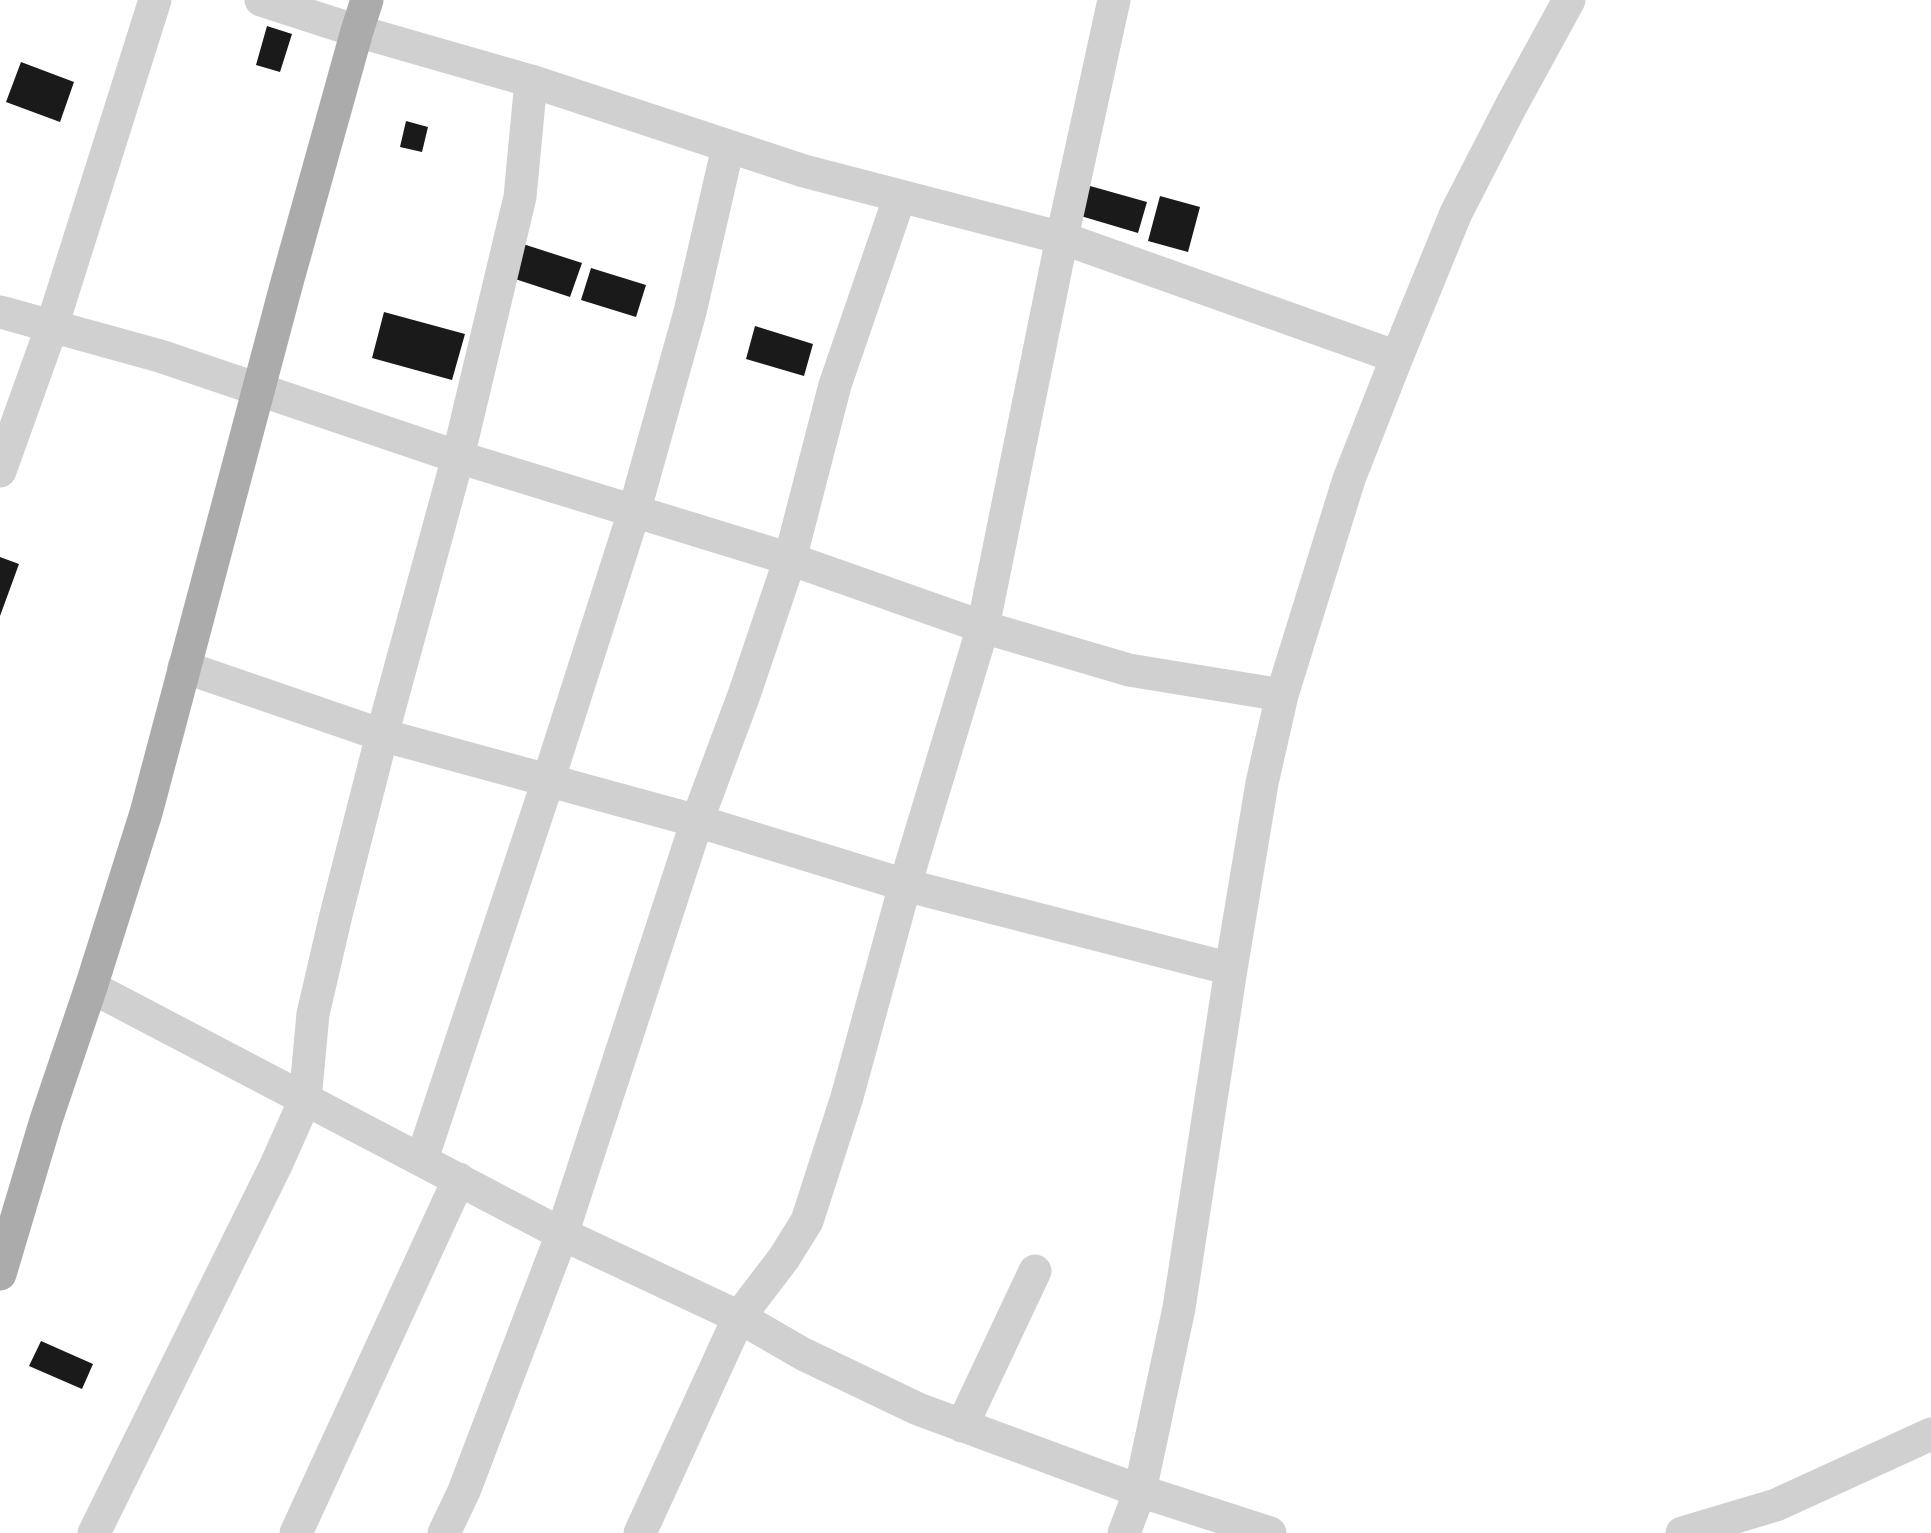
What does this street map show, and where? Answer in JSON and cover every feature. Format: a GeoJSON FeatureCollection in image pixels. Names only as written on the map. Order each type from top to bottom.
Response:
{"type":"FeatureCollection","features":[{"type":"Feature","properties":{"kind":"main road"},"geometry":{"type":"LineString","coordinates":[[0,1275],[46,1120],[146,813],[258,389],[367,0]]}},
{"type":"Feature","properties":{"kind":"street"},"geometry":{"type":"LineString","coordinates":[[0,471],[52,326],[155,0]]}},
{"type":"Feature","properties":{"kind":"street"},"geometry":{"type":"LineString","coordinates":[[261,0],[357,32],[531,81],[804,171],[1062,238],[1397,357]]}},
{"type":"Feature","properties":{"kind":"street"},"geometry":{"type":"LineString","coordinates":[[640,1533],[739,1317],[784,1258],[807,1221],[847,1097],[905,885],[983,627],[1062,238],[1114,0]]}},
{"type":"Feature","properties":{"kind":"street"},"geometry":{"type":"LineString","coordinates":[[1124,1533],[1140,1491],[1179,1308],[1262,783],[1282,694],[1349,479],[1456,213],[1569,0]]}},
{"type":"Feature","properties":{"kind":"street"},"geometry":{"type":"LineString","coordinates":[[94,1533],[276,1165],[305,1100],[313,1014],[336,915],[382,735],[458,457],[520,197],[531,81]]}},
{"type":"Feature","properties":{"kind":"street"},"geometry":{"type":"LineString","coordinates":[[422,1159],[548,781],[634,512],[690,312],[728,147]]}},
{"type":"Feature","properties":{"kind":"street"},"geometry":{"type":"LineString","coordinates":[[444,1533],[464,1491],[562,1234],[697,821],[744,694],[790,559],[835,385],[900,196]]}},
{"type":"Feature","properties":{"kind":"street"},"geometry":{"type":"LineString","coordinates":[[0,312],[160,356],[458,457],[790,559],[983,627],[1129,670],[1282,694]]}},
{"type":"Feature","properties":{"kind":"street"},"geometry":{"type":"LineString","coordinates":[[184,667],[382,735],[697,821],[905,885],[1231,969]]}},
{"type":"Feature","properties":{"kind":"street"},"geometry":{"type":"LineString","coordinates":[[91,987],[562,1234],[739,1317],[813,1359],[918,1410],[1140,1491],[1270,1533]]}},
{"type":"Feature","properties":{"kind":"street"},"geometry":{"type":"LineString","coordinates":[[296,1533],[459,1179]]}},
{"type":"Feature","properties":{"kind":"street"},"geometry":{"type":"LineString","coordinates":[[962,1426],[1035,1271]]}},
{"type":"Feature","properties":{"kind":"street"},"geometry":{"type":"LineString","coordinates":[[1682,1533],[1776,1506],[1931,1434]]}},
{"type":"Feature","properties":{"kind":"building"},"geometry":{"type":"Polygon","coordinates":[[[267,26],[292,34],[280,72],[256,65],[267,26]]]}},
{"type":"Feature","properties":{"kind":"building"},"geometry":{"type":"Polygon","coordinates":[[[21,62],[74,82],[60,122],[6,102],[21,62]]]}},
{"type":"Feature","properties":{"kind":"building"},"geometry":{"type":"Polygon","coordinates":[[[406,121],[428,127],[422,152],[400,147],[406,121]]]}},
{"type":"Feature","properties":{"kind":"building"},"geometry":{"type":"Polygon","coordinates":[[[1083,184],[1147,202],[1138,233],[1074,214],[1083,184]]]}},
{"type":"Feature","properties":{"kind":"building"},"geometry":{"type":"Polygon","coordinates":[[[1160,196],[1200,207],[1188,252],[1148,241],[1160,196]]]}},
{"type":"Feature","properties":{"kind":"building"},"geometry":{"type":"Polygon","coordinates":[[[523,244],[582,263],[570,297],[512,278],[523,244]]]}},
{"type":"Feature","properties":{"kind":"building"},"geometry":{"type":"Polygon","coordinates":[[[591,268],[646,285],[636,317],[581,300],[591,268]]]}},
{"type":"Feature","properties":{"kind":"building"},"geometry":{"type":"Polygon","coordinates":[[[384,312],[465,334],[452,380],[372,358],[384,312]]]}},
{"type":"Feature","properties":{"kind":"building"},"geometry":{"type":"Polygon","coordinates":[[[755,326],[813,344],[804,376],[746,359],[755,326]]]}},
{"type":"Feature","properties":{"kind":"building"},"geometry":{"type":"Polygon","coordinates":[[[0,557],[19,564],[0,616],[0,557]]]}},
{"type":"Feature","properties":{"kind":"building"},"geometry":{"type":"Polygon","coordinates":[[[41,1341],[93,1364],[82,1389],[29,1366],[41,1341]]]}}]}
